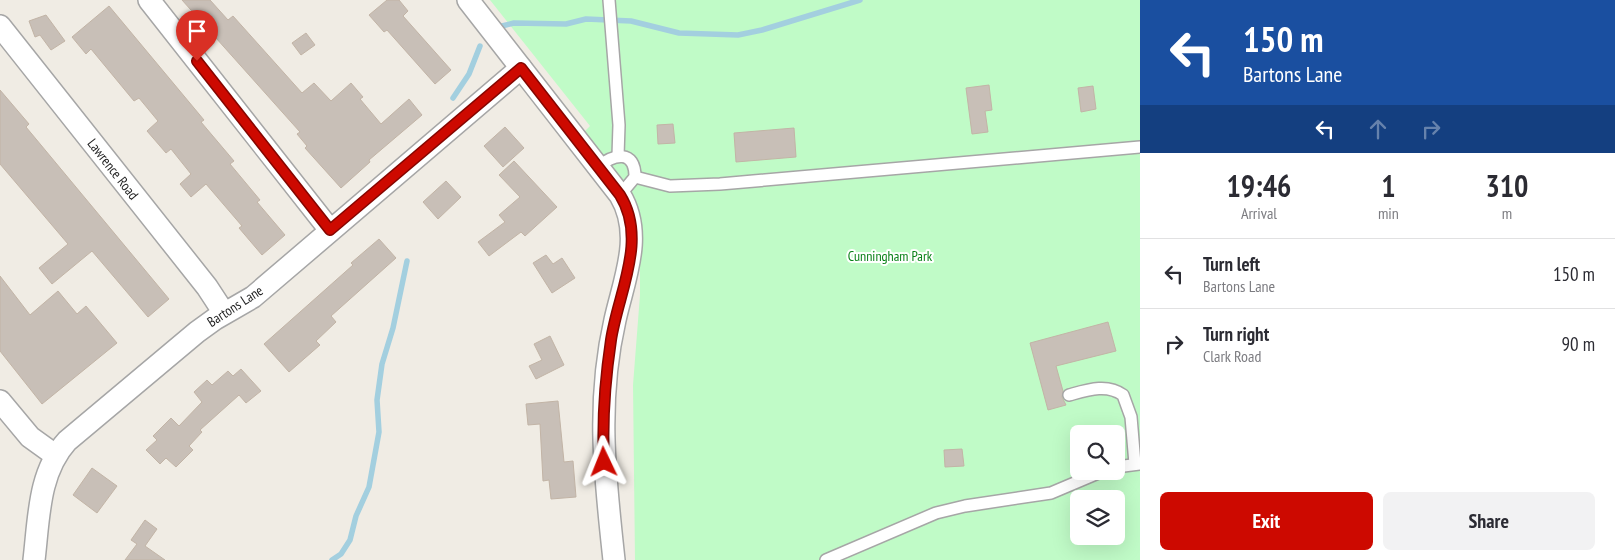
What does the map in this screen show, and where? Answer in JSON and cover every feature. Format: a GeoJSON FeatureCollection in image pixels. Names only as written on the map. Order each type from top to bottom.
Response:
{"type":"FeatureCollection","features":[{"type":"Feature","properties":{"kind":"street"},"geometry":{"type":"LineString","coordinates":[[149,0],[330,230]]}},
{"type":"Feature","properties":{"kind":"street"},"geometry":{"type":"LineString","coordinates":[[468,0],[620,195],[630,216],[632,240],[611,341],[603,442],[614,560]]}},
{"type":"Feature","properties":{"kind":"street","name":"Lawrence Road"},"geometry":{"type":"LineString","coordinates":[[0,26],[207,287],[224,313]]}},
{"type":"Feature","properties":{"kind":"street","name":"Bartons Lane"},"geometry":{"type":"LineString","coordinates":[[34,560],[43,490],[56,455],[67,441],[197,332],[224,313],[254,297],[521,68]]}},
{"type":"Feature","properties":{"kind":"street"},"geometry":{"type":"LineString","coordinates":[[0,401],[30,437],[56,455]]}},
{"type":"Feature","properties":{"kind":"lane"},"geometry":{"type":"LineString","coordinates":[[609,4],[619,125],[618,156]]}},
{"type":"Feature","properties":{"kind":"lane"},"geometry":{"type":"LineString","coordinates":[[635,178],[670,186],[720,184],[1140,147]]}},
{"type":"Feature","properties":{"kind":"lane"},"geometry":{"type":"LineString","coordinates":[[598,167],[612,157],[618,156],[624,157],[634,166],[635,178],[620,195]]}},
{"type":"Feature","properties":{"kind":"lane"},"geometry":{"type":"LineString","coordinates":[[1069,395],[1094,389],[1119,392],[1126,400],[1136,425],[1137,464]]}},
{"type":"Feature","properties":{"kind":"lane"},"geometry":{"type":"LineString","coordinates":[[826,560],[936,513],[965,506],[1051,493],[1082,480]]}},
{"type":"Feature","properties":{"kind":"green space","name":"Cunningham Park"},"geometry":{"type":"Polygon","coordinates":[[[490,0],[1140,0],[1140,560],[635,560],[633,385],[640,295],[640,218],[631,194],[624,184],[581,135],[590,126],[490,0]]]}},
{"type":"Feature","properties":{"kind":"building"},"geometry":{"type":"Polygon","coordinates":[[[182,0],[210,0],[228,20],[233,16],[302,93],[314,83],[331,101],[351,83],[363,97],[360,99],[381,124],[409,99],[422,115],[369,160],[370,162],[341,188],[305,148],[307,146],[297,134],[300,132],[182,0]]]}},
{"type":"Feature","properties":{"kind":"building"},"geometry":{"type":"Polygon","coordinates":[[[387,0],[399,0],[408,11],[403,16],[451,70],[435,84],[387,30],[384,32],[369,15],[387,0]]]}},
{"type":"Feature","properties":{"kind":"building"},"geometry":{"type":"Polygon","coordinates":[[[109,6],[204,120],[201,122],[234,161],[230,164],[260,200],[257,202],[285,235],[262,255],[239,228],[242,226],[206,184],[191,197],[180,184],[191,174],[171,149],[166,153],[147,131],[158,121],[139,98],[134,101],[91,49],[86,54],[72,37],[109,6]]]}},
{"type":"Feature","properties":{"kind":"building"},"geometry":{"type":"Polygon","coordinates":[[[46,15],[65,41],[51,50],[40,35],[35,37],[29,21],[46,15]]]}},
{"type":"Feature","properties":{"kind":"building"},"geometry":{"type":"Polygon","coordinates":[[[306,33],[315,45],[301,55],[292,43],[306,33]]]}},
{"type":"Feature","properties":{"kind":"building"},"geometry":{"type":"Polygon","coordinates":[[[989,85],[992,110],[985,111],[988,132],[972,134],[966,88],[989,85]]]}},
{"type":"Feature","properties":{"kind":"building"},"geometry":{"type":"Polygon","coordinates":[[[1093,86],[1096,109],[1081,112],[1078,88],[1093,86]]]}},
{"type":"Feature","properties":{"kind":"building"},"geometry":{"type":"Polygon","coordinates":[[[0,90],[29,124],[26,127],[169,299],[148,317],[92,251],[52,284],[39,268],[68,244],[0,164],[0,90]]]}},
{"type":"Feature","properties":{"kind":"building"},"geometry":{"type":"Polygon","coordinates":[[[673,124],[675,143],[658,144],[657,125],[673,124]]]}},
{"type":"Feature","properties":{"kind":"building"},"geometry":{"type":"Polygon","coordinates":[[[505,127],[524,148],[503,167],[484,146],[505,127]]]}},
{"type":"Feature","properties":{"kind":"building"},"geometry":{"type":"Polygon","coordinates":[[[794,128],[796,157],[736,162],[734,133],[794,128]]]}},
{"type":"Feature","properties":{"kind":"building"},"geometry":{"type":"Polygon","coordinates":[[[514,161],[557,207],[525,236],[521,232],[489,256],[478,242],[505,222],[499,215],[520,197],[499,175],[514,161]]]}},
{"type":"Feature","properties":{"kind":"building"},"geometry":{"type":"Polygon","coordinates":[[[446,181],[461,197],[438,219],[423,202],[446,181]]]}},
{"type":"Feature","properties":{"kind":"building"},"geometry":{"type":"Polygon","coordinates":[[[379,239],[396,258],[331,316],[336,322],[316,341],[320,345],[289,372],[264,344],[353,265],[351,263],[379,239]]]}},
{"type":"Feature","properties":{"kind":"building"},"geometry":{"type":"Polygon","coordinates":[[[546,255],[553,264],[562,258],[575,278],[552,293],[533,263],[546,255]]]}},
{"type":"Feature","properties":{"kind":"building"},"geometry":{"type":"Polygon","coordinates":[[[0,276],[30,315],[58,291],[77,314],[86,306],[117,343],[42,404],[0,351],[0,276]]]}},
{"type":"Feature","properties":{"kind":"building"},"geometry":{"type":"Polygon","coordinates":[[[1108,322],[1116,351],[1056,366],[1063,391],[1062,397],[1066,405],[1048,410],[1030,343],[1108,322]]]}},
{"type":"Feature","properties":{"kind":"building"},"geometry":{"type":"Polygon","coordinates":[[[550,336],[564,365],[536,379],[529,366],[542,360],[534,344],[550,336]]]}},
{"type":"Feature","properties":{"kind":"building"},"geometry":{"type":"Polygon","coordinates":[[[241,369],[261,391],[246,403],[239,395],[200,430],[202,432],[189,446],[193,450],[176,467],[166,458],[160,464],[146,450],[157,440],[153,436],[171,418],[179,426],[202,402],[194,392],[207,380],[212,385],[228,371],[233,376],[241,369]]]}},
{"type":"Feature","properties":{"kind":"building"},"geometry":{"type":"Polygon","coordinates":[[[558,401],[564,462],[573,461],[576,497],[551,499],[549,480],[543,481],[540,424],[528,425],[526,404],[558,401]]]}},
{"type":"Feature","properties":{"kind":"building"},"geometry":{"type":"Polygon","coordinates":[[[962,449],[964,466],[945,467],[944,450],[962,449]]]}},
{"type":"Feature","properties":{"kind":"building"},"geometry":{"type":"Polygon","coordinates":[[[92,468],[117,486],[97,513],[73,495],[92,468]]]}},
{"type":"Feature","properties":{"kind":"building"},"geometry":{"type":"Polygon","coordinates":[[[145,520],[157,529],[145,546],[165,560],[125,560],[137,544],[131,540],[145,520]]]}},
{"type":"Feature","properties":{"kind":"waterway"},"geometry":{"type":"LineString","coordinates":[[502,26],[514,23],[566,24],[586,19],[631,21],[679,33],[738,35],[762,30],[860,0]]}},
{"type":"Feature","properties":{"kind":"waterway"},"geometry":{"type":"LineString","coordinates":[[453,98],[469,74],[480,46]]}},
{"type":"Feature","properties":{"kind":"waterway"},"geometry":{"type":"LineString","coordinates":[[332,560],[341,554],[350,540],[356,516],[369,487],[379,432],[377,400],[382,364],[393,328],[407,261]]}},
{"type":"Feature","properties":{"kind":"route"},"geometry":{"type":"LineString","coordinates":[[197,61],[330,230],[521,68],[620,195],[626,204],[630,216],[632,228],[631,253],[615,320],[604,404],[604,462]]}}]}
